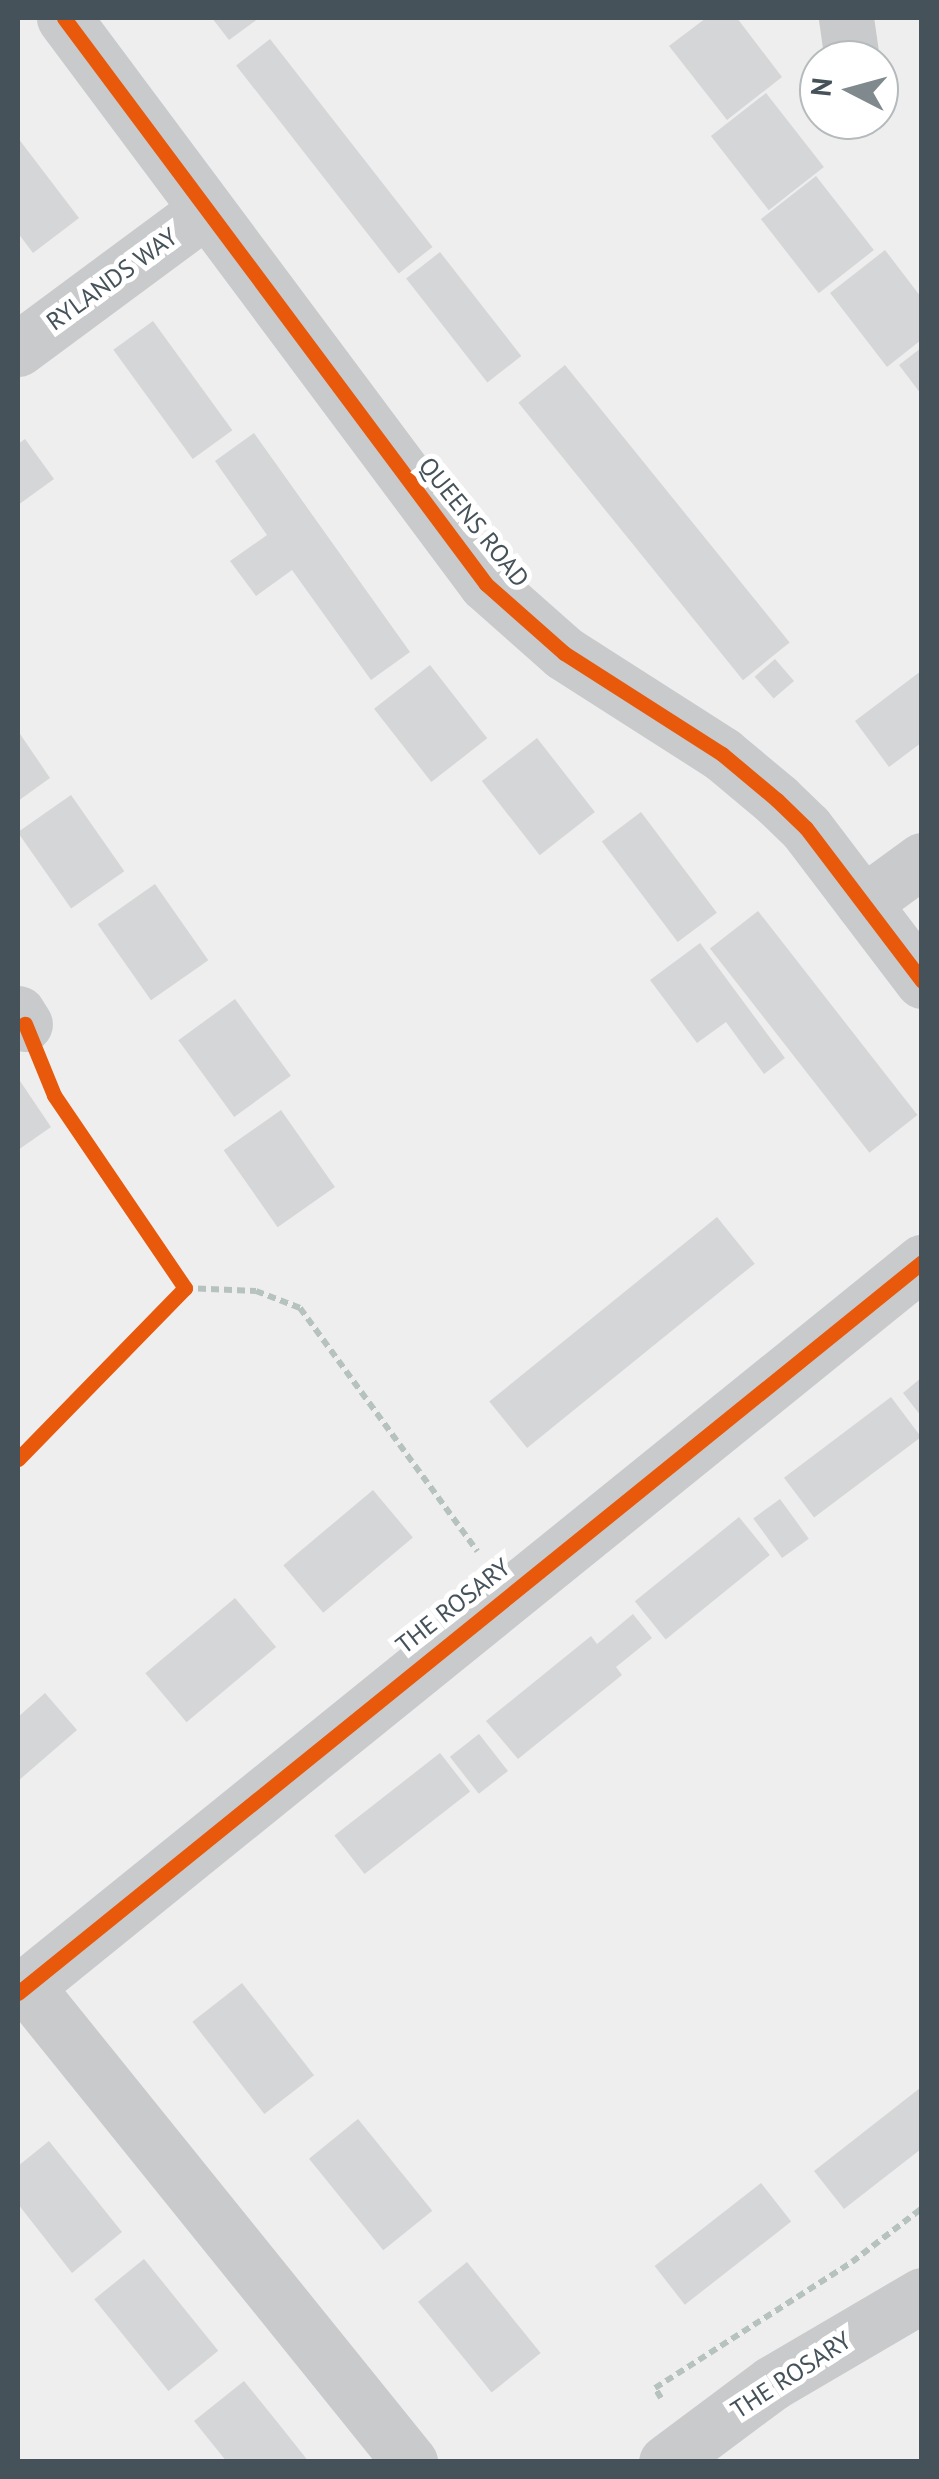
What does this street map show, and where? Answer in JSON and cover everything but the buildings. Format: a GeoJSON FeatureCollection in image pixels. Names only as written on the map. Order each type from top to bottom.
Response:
{"type":"FeatureCollection","features":[{"type":"Feature","properties":{"kind":"street","name":"QUEENS ROAD"},"geometry":{"type":"LineString","coordinates":[[64,18],[486,584],[564,652],[722,754],[777,800],[863,903],[922,982]]}},
{"type":"Feature","properties":{"kind":"street","name":"RYLANDS WAY"},"geometry":{"type":"LineString","coordinates":[[18,348],[206,210]]}},
{"type":"Feature","properties":{"kind":"street"},"geometry":{"type":"LineString","coordinates":[[863,903],[922,860]]}},
{"type":"Feature","properties":{"kind":"street","name":"THE ROSARY"},"geometry":{"type":"LineString","coordinates":[[410,2462],[22,1989],[922,1262]]}},
{"type":"Feature","properties":{"kind":"street","name":"THE ROSARY"},"geometry":{"type":"LineString","coordinates":[[666,2462],[772,2383],[922,2295]]}},
{"type":"Feature","properties":{"kind":"path"},"geometry":{"type":"LineString","coordinates":[[174,1272],[179,1294],[256,1292],[300,1308],[508,1594]]}},
{"type":"Feature","properties":{"kind":"cycle path"},"geometry":{"type":"LineString","coordinates":[[64,18],[486,584],[564,653],[722,754],[777,800],[806,828],[922,981]]}},
{"type":"Feature","properties":{"kind":"cycle path"},"geometry":{"type":"LineString","coordinates":[[18,1459],[185,1288],[54,1095],[25,1024]]}},
{"type":"Feature","properties":{"kind":"cycle path"},"geometry":{"type":"LineString","coordinates":[[18,1993],[922,1262]]}}]}
